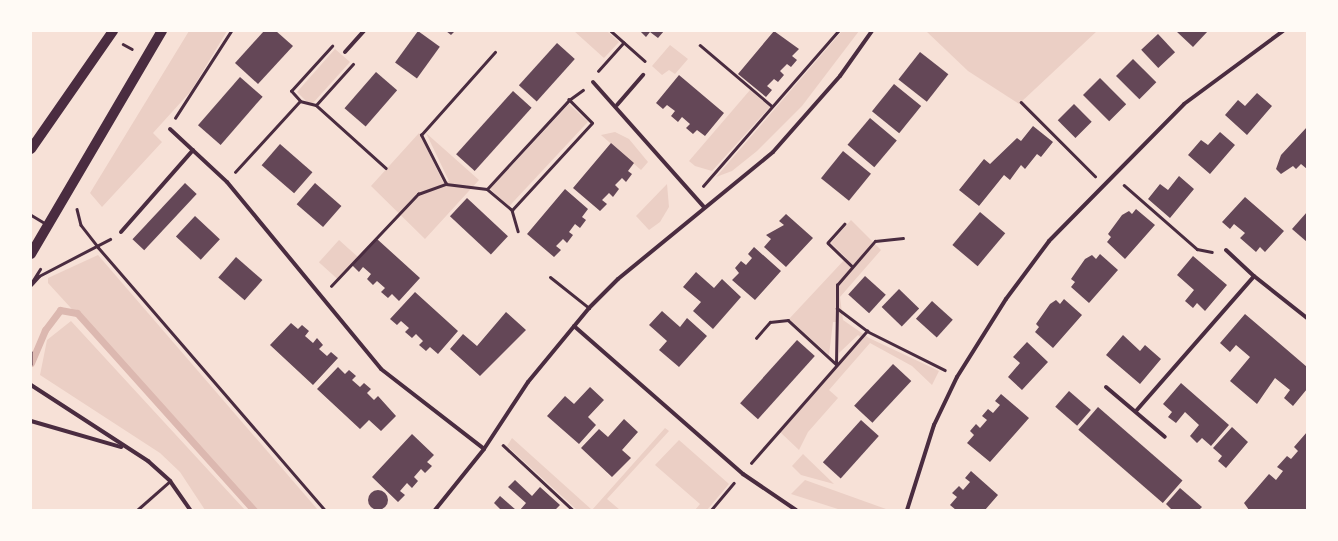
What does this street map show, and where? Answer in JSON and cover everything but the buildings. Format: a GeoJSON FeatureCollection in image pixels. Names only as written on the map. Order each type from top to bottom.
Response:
{"type":"FeatureCollection","features":[{"type":"Feature","properties":{"kind":"main road"},"geometry":{"type":"LineString","coordinates":[[31,254],[162,31]]}},
{"type":"Feature","properties":{"kind":"main road"},"geometry":{"type":"LineString","coordinates":[[31,149],[111,33]]}},
{"type":"Feature","properties":{"kind":"street"},"geometry":{"type":"LineString","coordinates":[[345,52],[364,31]]}},
{"type":"Feature","properties":{"kind":"street"},"geometry":{"type":"LineString","coordinates":[[435,510],[484,449],[528,382],[589,308],[618,279],[773,152],[840,76],[872,31]]}},
{"type":"Feature","properties":{"kind":"street"},"geometry":{"type":"LineString","coordinates":[[907,510],[934,425],[957,376],[1030,266],[1102,184],[1184,104],[1284,31]]}},
{"type":"Feature","properties":{"kind":"street"},"geometry":{"type":"LineString","coordinates":[[617,105],[643,75]]}},
{"type":"Feature","properties":{"kind":"street"},"geometry":{"type":"LineString","coordinates":[[593,82],[617,105],[704,207]]}},
{"type":"Feature","properties":{"kind":"street"},"geometry":{"type":"LineString","coordinates":[[170,129],[227,182],[380,369],[484,449]]}},
{"type":"Feature","properties":{"kind":"street"},"geometry":{"type":"LineString","coordinates":[[121,232],[193,150]]}},
{"type":"Feature","properties":{"kind":"street"},"geometry":{"type":"LineString","coordinates":[[1226,250],[1254,276],[1307,318]]}},
{"type":"Feature","properties":{"kind":"street"},"geometry":{"type":"LineString","coordinates":[[1136,411],[1254,276]]}},
{"type":"Feature","properties":{"kind":"street"},"geometry":{"type":"LineString","coordinates":[[574,326],[743,474],[796,510]]}},
{"type":"Feature","properties":{"kind":"street"},"geometry":{"type":"LineString","coordinates":[[31,385],[126,448],[170,482],[190,510]]}},
{"type":"Feature","properties":{"kind":"street"},"geometry":{"type":"LineString","coordinates":[[1106,387],[1165,437]]}},
{"type":"Feature","properties":{"kind":"street"},"geometry":{"type":"LineString","coordinates":[[31,421],[126,448]]}},
{"type":"Feature","properties":{"kind":"lane"},"geometry":{"type":"LineString","coordinates":[[31,215],[48,225]]}},
{"type":"Feature","properties":{"kind":"lane"},"geometry":{"type":"LineString","coordinates":[[550,277],[589,308]]}},
{"type":"Feature","properties":{"kind":"lane"},"geometry":{"type":"LineString","coordinates":[[137,510],[170,482]]}},
{"type":"Feature","properties":{"kind":"path"},"geometry":{"type":"LineString","coordinates":[[170,129],[231,31]]}},
{"type":"Feature","properties":{"kind":"path"},"geometry":{"type":"LineString","coordinates":[[611,31],[648,64]]}},
{"type":"Feature","properties":{"kind":"path"},"geometry":{"type":"LineString","coordinates":[[695,195],[838,31]]}},
{"type":"Feature","properties":{"kind":"path"},"geometry":{"type":"LineString","coordinates":[[111,33],[131,50],[139,39],[153,48]]}},
{"type":"Feature","properties":{"kind":"path"},"geometry":{"type":"LineString","coordinates":[[337,40],[291,91],[300,101],[316,105],[386,168]]}},
{"type":"Feature","properties":{"kind":"path"},"geometry":{"type":"LineString","coordinates":[[487,189],[569,100],[593,82],[600,68],[623,43]]}},
{"type":"Feature","properties":{"kind":"path"},"geometry":{"type":"LineString","coordinates":[[700,45],[772,106]]}},
{"type":"Feature","properties":{"kind":"path"},"geometry":{"type":"LineString","coordinates":[[316,105],[354,62],[345,52]]}},
{"type":"Feature","properties":{"kind":"path"},"geometry":{"type":"LineString","coordinates":[[446,184],[422,135],[495,52]]}},
{"type":"Feature","properties":{"kind":"path"},"geometry":{"type":"LineString","coordinates":[[512,210],[592,123],[569,100]]}},
{"type":"Feature","properties":{"kind":"path"},"geometry":{"type":"LineString","coordinates":[[227,182],[300,101]]}},
{"type":"Feature","properties":{"kind":"path"},"geometry":{"type":"LineString","coordinates":[[1021,102],[1102,184]]}},
{"type":"Feature","properties":{"kind":"path"},"geometry":{"type":"LineString","coordinates":[[1112,174],[1197,249]]}},
{"type":"Feature","properties":{"kind":"path"},"geometry":{"type":"LineString","coordinates":[[322,297],[418,194],[446,184],[487,189],[512,210],[518,231]]}},
{"type":"Feature","properties":{"kind":"path"},"geometry":{"type":"LineString","coordinates":[[77,205],[81,225],[98,247],[325,510]]}},
{"type":"Feature","properties":{"kind":"path"},"geometry":{"type":"LineString","coordinates":[[845,224],[828,243],[852,266]]}},
{"type":"Feature","properties":{"kind":"path"},"geometry":{"type":"LineString","coordinates":[[836,364],[837,284],[876,240],[903,238]]}},
{"type":"Feature","properties":{"kind":"path"},"geometry":{"type":"LineString","coordinates":[[31,285],[39,276],[98,247]]}},
{"type":"Feature","properties":{"kind":"path"},"geometry":{"type":"LineString","coordinates":[[837,308],[867,331],[957,376]]}},
{"type":"Feature","properties":{"kind":"path"},"geometry":{"type":"LineString","coordinates":[[756,338],[770,322],[788,320],[836,364]]}},
{"type":"Feature","properties":{"kind":"path"},"geometry":{"type":"LineString","coordinates":[[711,510],[743,474],[772,435],[867,331]]}},
{"type":"Feature","properties":{"kind":"path"},"geometry":{"type":"LineString","coordinates":[[31,352],[31,364]]}},
{"type":"Feature","properties":{"kind":"path"},"geometry":{"type":"LineString","coordinates":[[492,436],[574,510]]}},
{"type":"Feature","properties":{"kind":"shaded area"},"geometry":{"type":"Polygon","coordinates":[[[189,31],[227,31],[191,91],[153,133],[162,142],[102,207],[90,193],[189,31]]]}},
{"type":"Feature","properties":{"kind":"shaded area"},"geometry":{"type":"Polygon","coordinates":[[[574,31],[607,31],[619,42],[604,58],[574,31]]]}},
{"type":"Feature","properties":{"kind":"shaded area"},"geometry":{"type":"Polygon","coordinates":[[[842,31],[859,31],[802,106],[757,151],[732,171],[716,177],[842,31]]]}},
{"type":"Feature","properties":{"kind":"shaded area"},"geometry":{"type":"Polygon","coordinates":[[[926,31],[1097,31],[1019,104],[968,71],[926,31]]]}},
{"type":"Feature","properties":{"kind":"shaded area"},"geometry":{"type":"Polygon","coordinates":[[[670,45],[688,59],[675,74],[669,70],[662,75],[652,66],[670,45]]]}},
{"type":"Feature","properties":{"kind":"shaded area"},"geometry":{"type":"Polygon","coordinates":[[[335,49],[350,62],[313,103],[307,102],[297,92],[335,49]]]}},
{"type":"Feature","properties":{"kind":"shaded area"},"geometry":{"type":"Polygon","coordinates":[[[750,90],[770,107],[712,171],[695,166],[689,161],[750,90]]]}},
{"type":"Feature","properties":{"kind":"shaded area"},"geometry":{"type":"Polygon","coordinates":[[[569,104],[588,122],[509,207],[490,189],[569,104]]]}},
{"type":"Feature","properties":{"kind":"shaded area"},"geometry":{"type":"Polygon","coordinates":[[[615,132],[629,139],[648,162],[641,170],[601,135],[615,132]]]}},
{"type":"Feature","properties":{"kind":"shaded area"},"geometry":{"type":"Polygon","coordinates":[[[419,133],[443,182],[449,181],[426,133],[479,180],[425,239],[371,186],[419,133]]]}},
{"type":"Feature","properties":{"kind":"shaded area"},"geometry":{"type":"Polygon","coordinates":[[[667,184],[669,207],[660,222],[649,230],[636,216],[667,184]]]}},
{"type":"Feature","properties":{"kind":"shaded area"},"geometry":{"type":"Polygon","coordinates":[[[851,220],[881,250],[840,297],[843,320],[869,338],[939,371],[932,385],[912,366],[870,343],[829,390],[838,398],[808,432],[799,450],[779,431],[863,339],[858,335],[839,353],[838,322],[833,322],[829,355],[789,319],[846,258],[831,243],[851,220]]]}},
{"type":"Feature","properties":{"kind":"shaded area"},"geometry":{"type":"Polygon","coordinates":[[[339,240],[358,257],[338,279],[319,262],[339,240]]]}},
{"type":"Feature","properties":{"kind":"shaded area"},"geometry":{"type":"Polygon","coordinates":[[[98,255],[318,510],[256,510],[48,283],[48,278],[98,255]]]}},
{"type":"Feature","properties":{"kind":"shaded area"},"geometry":{"type":"Polygon","coordinates":[[[71,321],[245,510],[205,510],[180,472],[160,453],[40,375],[47,340],[71,321]]]}},
{"type":"Feature","properties":{"kind":"shaded area"},"geometry":{"type":"Polygon","coordinates":[[[665,428],[669,431],[607,499],[620,510],[592,510],[665,428]]]}},
{"type":"Feature","properties":{"kind":"shaded area"},"geometry":{"type":"Polygon","coordinates":[[[512,438],[592,510],[577,510],[507,446],[512,438]]]}},
{"type":"Feature","properties":{"kind":"shaded area"},"geometry":{"type":"Polygon","coordinates":[[[679,440],[729,484],[707,510],[695,510],[700,504],[655,465],[679,440]]]}},
{"type":"Feature","properties":{"kind":"shaded area"},"geometry":{"type":"Polygon","coordinates":[[[803,454],[834,484],[801,475],[792,466],[803,454]]]}},
{"type":"Feature","properties":{"kind":"shaded area"},"geometry":{"type":"Polygon","coordinates":[[[805,480],[886,509],[841,510],[791,494],[805,480]]]}},
{"type":"Feature","properties":{"kind":"waterway"},"geometry":{"type":"LineString","coordinates":[[31,363],[45,330],[60,310],[77,313],[254,510]]}}]}
